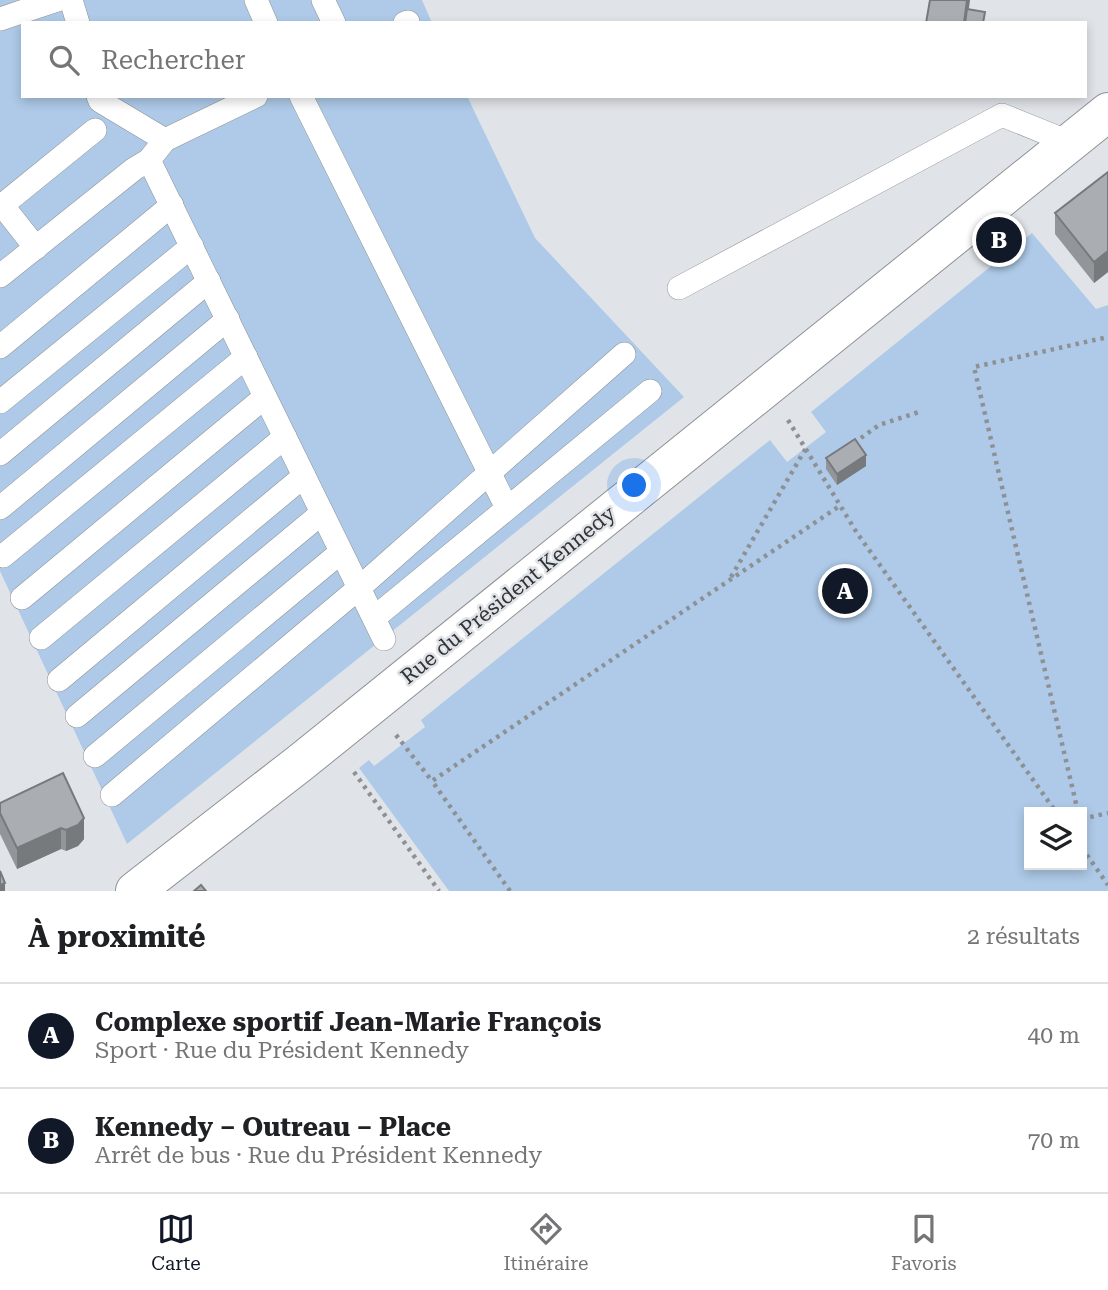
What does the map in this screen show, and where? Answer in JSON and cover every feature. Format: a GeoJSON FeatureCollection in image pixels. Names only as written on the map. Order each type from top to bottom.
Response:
{"type":"FeatureCollection","features":[{"type":"Feature","properties":{"kind":"main road","name":"Rue du Président Kennedy"},"geometry":{"type":"LineString","coordinates":[[135,891],[300,762],[1108,112]]}},
{"type":"Feature","properties":{"kind":"lane"},"geometry":{"type":"LineString","coordinates":[[0,19],[57,0]]}},
{"type":"Feature","properties":{"kind":"lane"},"geometry":{"type":"LineString","coordinates":[[71,0],[77,21]]}},
{"type":"Feature","properties":{"kind":"lane"},"geometry":{"type":"LineString","coordinates":[[256,0],[265,21]]}},
{"type":"Feature","properties":{"kind":"lane"},"geometry":{"type":"LineString","coordinates":[[323,0],[333,21]]}},
{"type":"Feature","properties":{"kind":"lane"},"geometry":{"type":"LineString","coordinates":[[99,98],[164,141]]}},
{"type":"Feature","properties":{"kind":"lane"},"geometry":{"type":"LineString","coordinates":[[0,276],[134,169],[149,160],[164,141],[252,98]]}},
{"type":"Feature","properties":{"kind":"lane"},"geometry":{"type":"LineString","coordinates":[[302,98],[506,508]]}},
{"type":"Feature","properties":{"kind":"lane"},"geometry":{"type":"LineString","coordinates":[[679,288],[1002,115],[1071,143]]}},
{"type":"Feature","properties":{"kind":"lane"},"geometry":{"type":"LineString","coordinates":[[36,248],[4,198],[95,130]]}},
{"type":"Feature","properties":{"kind":"lane"},"geometry":{"type":"LineString","coordinates":[[149,160],[384,639]]}},
{"type":"Feature","properties":{"kind":"lane"},"geometry":{"type":"LineString","coordinates":[[0,348],[172,205]]}},
{"type":"Feature","properties":{"kind":"lane"},"geometry":{"type":"LineString","coordinates":[[0,402],[191,247]]}},
{"type":"Feature","properties":{"kind":"lane"},"geometry":{"type":"LineString","coordinates":[[0,454],[209,281]]}},
{"type":"Feature","properties":{"kind":"lane"},"geometry":{"type":"LineString","coordinates":[[0,508],[228,319]]}},
{"type":"Feature","properties":{"kind":"lane"},"geometry":{"type":"LineString","coordinates":[[112,795],[359,588],[624,354]]}},
{"type":"Feature","properties":{"kind":"lane"},"geometry":{"type":"LineString","coordinates":[[4,556],[246,357]]}},
{"type":"Feature","properties":{"kind":"lane"},"geometry":{"type":"LineString","coordinates":[[374,618],[650,391]]}},
{"type":"Feature","properties":{"kind":"lane"},"geometry":{"type":"LineString","coordinates":[[22,598],[265,397]]}},
{"type":"Feature","properties":{"kind":"lane"},"geometry":{"type":"LineString","coordinates":[[41,638],[285,438]]}},
{"type":"Feature","properties":{"kind":"lane"},"geometry":{"type":"LineString","coordinates":[[59,680],[304,475]]}},
{"type":"Feature","properties":{"kind":"lane"},"geometry":{"type":"LineString","coordinates":[[77,716],[322,513]]}},
{"type":"Feature","properties":{"kind":"lane"},"geometry":{"type":"LineString","coordinates":[[95,756],[341,552]]}},
{"type":"Feature","properties":{"kind":"path"},"geometry":{"type":"LineString","coordinates":[[1078,807],[974,367],[1108,337]]}},
{"type":"Feature","properties":{"kind":"path"},"geometry":{"type":"LineString","coordinates":[[765,387],[806,447],[857,533],[1052,807]]}},
{"type":"Feature","properties":{"kind":"path"},"geometry":{"type":"LineString","coordinates":[[850,446],[879,425],[919,412]]}},
{"type":"Feature","properties":{"kind":"path"},"geometry":{"type":"LineString","coordinates":[[729,580],[806,447]]}},
{"type":"Feature","properties":{"kind":"path"},"geometry":{"type":"LineString","coordinates":[[432,781],[841,505]]}},
{"type":"Feature","properties":{"kind":"path"},"geometry":{"type":"LineString","coordinates":[[391,728],[510,891]]}},
{"type":"Feature","properties":{"kind":"path"},"geometry":{"type":"LineString","coordinates":[[347,763],[439,891]]}},
{"type":"Feature","properties":{"kind":"path"},"geometry":{"type":"LineString","coordinates":[[1087,818],[1108,813]]}},
{"type":"Feature","properties":{"kind":"path"},"geometry":{"type":"LineString","coordinates":[[1087,855],[1108,885]]}},
{"type":"Feature","properties":{"kind":"shaded area"},"geometry":{"type":"Polygon","coordinates":[[[0,0],[422,0],[431,21],[21,21],[21,98],[468,98],[535,238],[684,397],[127,844],[0,571],[0,0]]]}},
{"type":"Feature","properties":{"kind":"shaded area"},"geometry":{"type":"Polygon","coordinates":[[[1032,233],[1096,309],[1108,305],[1108,891],[449,891],[359,768],[369,760],[374,766],[425,727],[421,720],[770,440],[787,462],[826,432],[811,412],[1032,233]]]}},
{"type":"Feature","properties":{"kind":"building"},"geometry":{"type":"Polygon","coordinates":[[[930,0],[967,0],[964,21],[926,21],[930,0]]]}},
{"type":"Feature","properties":{"kind":"building"},"geometry":{"type":"Polygon","coordinates":[[[967,9],[985,12],[983,21],[965,21],[967,9]]]}},
{"type":"Feature","properties":{"kind":"building"},"geometry":{"type":"Polygon","coordinates":[[[1108,172],[1108,251],[1094,262],[1055,213],[1108,172]]]}},
{"type":"Feature","properties":{"kind":"building"},"geometry":{"type":"Polygon","coordinates":[[[855,439],[866,455],[837,474],[826,458],[855,439]]]}},
{"type":"Feature","properties":{"kind":"building"},"geometry":{"type":"Polygon","coordinates":[[[63,773],[84,818],[78,825],[66,830],[61,828],[17,848],[0,813],[0,803],[63,773]]]}},
{"type":"Feature","properties":{"kind":"building"},"geometry":{"type":"Polygon","coordinates":[[[0,871],[5,883],[0,885],[0,871]]]}},
{"type":"Feature","properties":{"kind":"building"},"geometry":{"type":"Polygon","coordinates":[[[201,885],[206,891],[194,891],[201,885]]]}},
{"type":"Feature","properties":{"kind":"place","name":"Kennedy – Outreau – Place"},"geometry":{"type":"Point","coordinates":[999,240]}},
{"type":"Feature","properties":{"kind":"place","name":"Complexe sportif Jean-Marie François"},"geometry":{"type":"Point","coordinates":[845,591]}}]}
